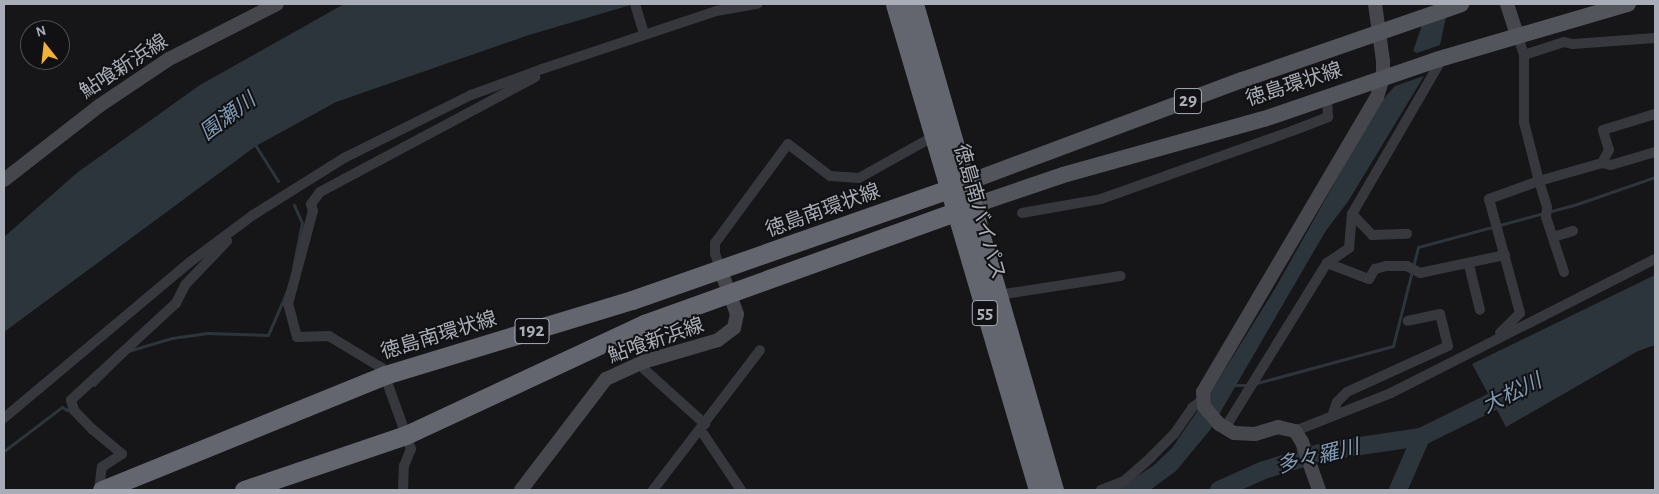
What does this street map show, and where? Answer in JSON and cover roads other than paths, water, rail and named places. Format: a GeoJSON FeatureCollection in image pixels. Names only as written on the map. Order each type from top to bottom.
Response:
{"type":"FeatureCollection","features":[{"type":"Feature","properties":{"kind":"highway","name":"徳島南バイパス"},"geometry":{"type":"LineString","coordinates":[[895,4],[1038,490]]}},
{"type":"Feature","properties":{"kind":"highway","name":"徳島南バイパス"},"geometry":{"type":"LineString","coordinates":[[914,4],[1054,490]]}},
{"type":"Feature","properties":{"kind":"highway","name":"徳島南環状線"},"geometry":{"type":"LineString","coordinates":[[100,490],[385,375],[721,271],[966,182]]}},
{"type":"Feature","properties":{"kind":"highway","name":"192"},"geometry":{"type":"LineString","coordinates":[[244,490],[406,435],[494,396],[588,348],[730,292],[972,206]]}},
{"type":"Feature","properties":{"kind":"main road","name":"鮎喰新浜線"},"geometry":{"type":"LineString","coordinates":[[4,180],[99,106],[169,59],[277,4]]}},
{"type":"Feature","properties":{"kind":"main road"},"geometry":{"type":"LineString","coordinates":[[1319,490],[1298,437],[1278,428],[1240,435],[1222,426],[1203,403],[1203,392],[1377,97],[1384,76],[1376,4]]}},
{"type":"Feature","properties":{"kind":"main road"},"geometry":{"type":"LineString","coordinates":[[1507,4],[1518,37]]}},
{"type":"Feature","properties":{"kind":"main road","name":"徳島環状線"},"geometry":{"type":"LineString","coordinates":[[972,206],[1063,175],[1327,98],[1384,76],[1439,59],[1628,4]]}},
{"type":"Feature","properties":{"kind":"main road","name":"徳島環状線"},"geometry":{"type":"LineString","coordinates":[[966,182],[1380,30],[1456,5]]}},
{"type":"Feature","properties":{"kind":"main road","name":"鮎喰新浜線"},"geometry":{"type":"LineString","coordinates":[[521,490],[606,379],[643,362],[728,335],[734,328],[737,314],[721,271]]}},
{"type":"Feature","properties":{"kind":"street"},"geometry":{"type":"LineString","coordinates":[[635,4],[642,29]]}},
{"type":"Feature","properties":{"kind":"street"},"geometry":{"type":"LineString","coordinates":[[4,418],[59,374],[144,298],[229,233],[344,158],[471,96],[642,29],[716,11],[757,4]]}},
{"type":"Feature","properties":{"kind":"street"},"geometry":{"type":"LineString","coordinates":[[1559,25],[1564,42]]}},
{"type":"Feature","properties":{"kind":"street"},"geometry":{"type":"LineString","coordinates":[[1518,37],[1524,55],[1524,122],[1553,237],[1564,272]]}},
{"type":"Feature","properties":{"kind":"street"},"geometry":{"type":"LineString","coordinates":[[1524,55],[1564,42],[1572,44],[1655,38]]}},
{"type":"Feature","properties":{"kind":"street"},"geometry":{"type":"LineString","coordinates":[[1222,426],[1327,262],[1349,248],[1352,214],[1439,59]]}},
{"type":"Feature","properties":{"kind":"street"},"geometry":{"type":"LineString","coordinates":[[403,490],[404,466],[411,449],[385,375],[375,362],[363,358],[328,336],[297,337],[288,304],[313,211],[313,199],[328,187],[540,75],[542,69]]}},
{"type":"Feature","properties":{"kind":"street"},"geometry":{"type":"LineString","coordinates":[[1022,213],[1101,199],[1292,131],[1328,116],[1327,98]]}},
{"type":"Feature","properties":{"kind":"street"},"geometry":{"type":"LineString","coordinates":[[1602,163],[1608,150],[1603,130],[1655,114]]}},
{"type":"Feature","properties":{"kind":"street"},"geometry":{"type":"LineString","coordinates":[[721,271],[715,254],[715,243],[788,144],[830,176],[859,178],[934,136]]}},
{"type":"Feature","properties":{"kind":"street"},"geometry":{"type":"LineString","coordinates":[[1496,338],[1520,313],[1506,255],[1489,199],[1539,181],[1602,163],[1610,166],[1655,152]]}},
{"type":"Feature","properties":{"kind":"street"},"geometry":{"type":"LineString","coordinates":[[1352,214],[1372,235],[1407,234]]}},
{"type":"Feature","properties":{"kind":"street"},"geometry":{"type":"LineString","coordinates":[[1553,237],[1572,231]]}},
{"type":"Feature","properties":{"kind":"street"},"geometry":{"type":"LineString","coordinates":[[100,490],[102,467],[122,454],[93,430],[74,410],[70,400],[176,303],[185,284],[229,239],[229,233]]}},
{"type":"Feature","properties":{"kind":"street"},"geometry":{"type":"LineString","coordinates":[[1327,262],[1369,279],[1375,269],[1386,266],[1407,266],[1420,273],[1469,265],[1506,255]]}},
{"type":"Feature","properties":{"kind":"street"},"geometry":{"type":"LineString","coordinates":[[1298,437],[1332,416],[1391,393],[1496,338],[1655,259]]}},
{"type":"Feature","properties":{"kind":"street"},"geometry":{"type":"LineString","coordinates":[[1469,265],[1480,310]]}},
{"type":"Feature","properties":{"kind":"street"},"geometry":{"type":"LineString","coordinates":[[998,295],[1122,276]]}},
{"type":"Feature","properties":{"kind":"street"},"geometry":{"type":"LineString","coordinates":[[1332,416],[1337,402],[1347,392],[1448,346],[1440,314],[1408,321]]}},
{"type":"Feature","properties":{"kind":"street"},"geometry":{"type":"LineString","coordinates":[[653,490],[760,350]]}},
{"type":"Feature","properties":{"kind":"street"},"geometry":{"type":"LineString","coordinates":[[643,362],[645,370],[702,426],[741,490]]}},
{"type":"Feature","properties":{"kind":"street"},"geometry":{"type":"LineString","coordinates":[[1101,490],[1124,480],[1150,458],[1174,434],[1192,408],[1203,403]]}},
{"type":"Feature","properties":{"kind":"water","name":"園瀬川"},"geometry":{"type":"Polygon","coordinates":[[[344,4],[634,4],[529,35],[336,102],[256,146],[4,332],[4,237],[78,172],[200,85],[344,4]]]}},
{"type":"Feature","properties":{"kind":"water"},"geometry":{"type":"Polygon","coordinates":[[[1446,17],[1440,45],[1417,53],[1413,51],[1422,25],[1446,17]]]}},
{"type":"Feature","properties":{"kind":"water"},"geometry":{"type":"Polygon","coordinates":[[[1424,76],[1349,200],[1325,232],[1210,430],[1176,471],[1150,490],[1115,490],[1153,466],[1172,448],[1214,387],[1276,287],[1379,104],[1395,86],[1424,76]]]}},
{"type":"Feature","properties":{"kind":"water"},"geometry":{"type":"Polygon","coordinates":[[[1655,275],[1655,345],[1638,351],[1506,427],[1472,364],[1655,275]]]}},
{"type":"Feature","properties":{"kind":"waterway"},"geometry":{"type":"LineString","coordinates":[[254,143],[278,181]]}},
{"type":"Feature","properties":{"kind":"waterway"},"geometry":{"type":"LineString","coordinates":[[1257,383],[1393,346],[1418,247],[1577,204],[1655,177]]}},
{"type":"Feature","properties":{"kind":"waterway"},"geometry":{"type":"LineString","coordinates":[[293,268],[302,223],[294,205]]}},
{"type":"Feature","properties":{"kind":"waterway"},"geometry":{"type":"LineString","coordinates":[[94,385],[128,351],[172,338],[206,333],[268,335],[287,291]]}},
{"type":"Feature","properties":{"kind":"waterway"},"geometry":{"type":"LineString","coordinates":[[1233,385],[1249,385]]}},
{"type":"Feature","properties":{"kind":"waterway","name":"多々羅川"},"geometry":{"type":"LineString","coordinates":[[1219,490],[1264,470],[1326,451],[1421,437],[1514,391]]}},
{"type":"Feature","properties":{"kind":"waterway"},"geometry":{"type":"LineString","coordinates":[[4,451],[62,407],[67,410],[71,407]]}},
{"type":"Feature","properties":{"kind":"waterway","name":"大松川"},"geometry":{"type":"LineString","coordinates":[[1398,490],[1421,437]]}}]}
